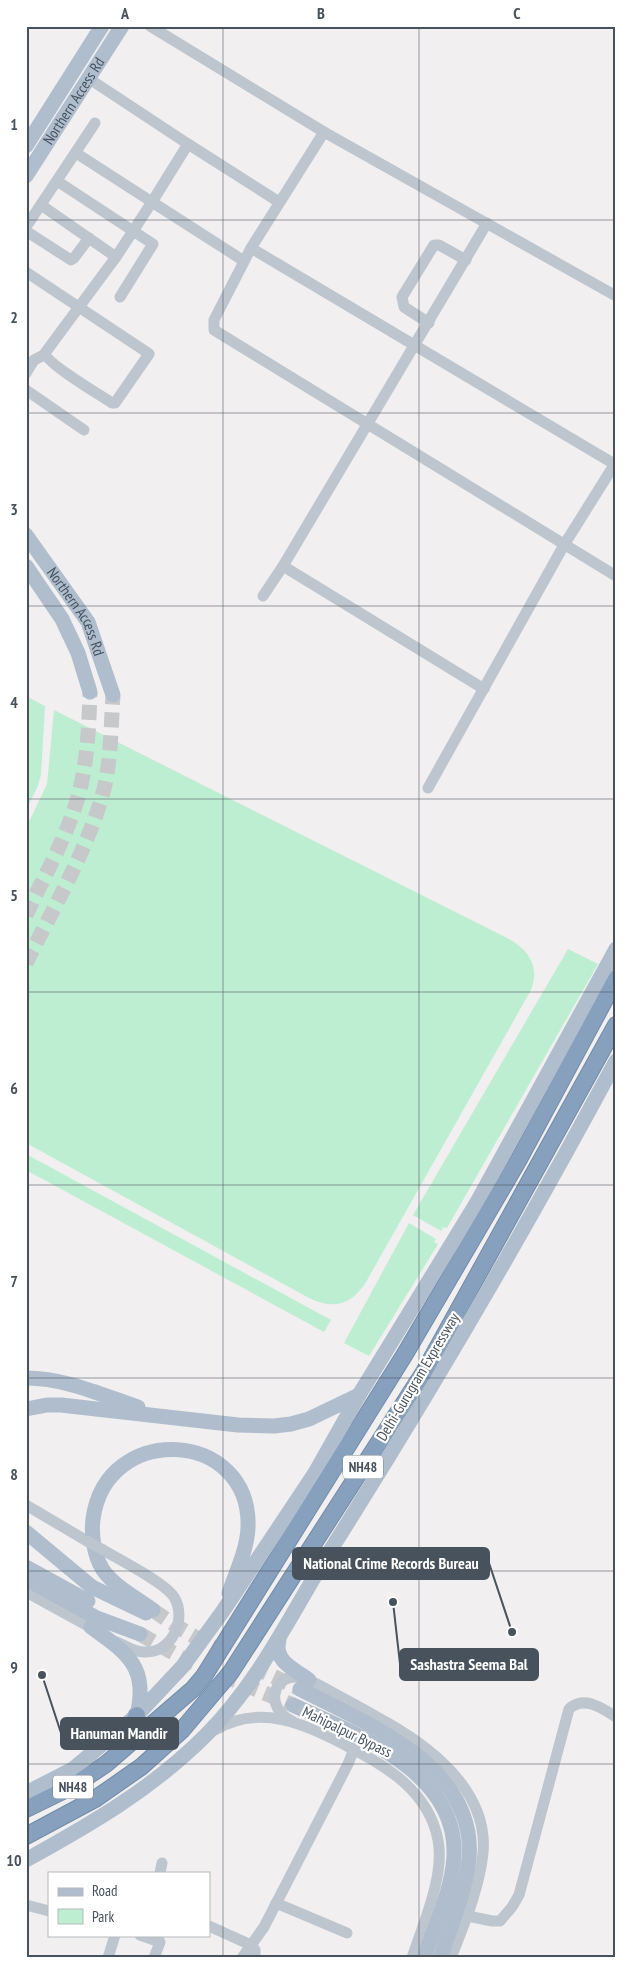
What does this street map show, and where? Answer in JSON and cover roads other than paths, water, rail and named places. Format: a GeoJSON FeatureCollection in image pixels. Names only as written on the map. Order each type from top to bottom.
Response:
{"type":"FeatureCollection","features":[{"type":"Feature","properties":{"kind":"highway","name":"Delhi-Gurugram Expressway"},"geometry":{"type":"LineString","coordinates":[[115,1757],[193,1689],[204,1676],[406,1354],[518,1161],[616,979]]}},
{"type":"Feature","properties":{"kind":"highway","name":"Delhi-Gurugram Expressway"},"geometry":{"type":"LineString","coordinates":[[26,1836],[95,1799],[141,1767],[182,1730],[231,1672],[424,1372],[616,1025]]}},
{"type":"Feature","properties":{"kind":"highway"},"geometry":{"type":"LineString","coordinates":[[115,1757],[137,1715]]}},
{"type":"Feature","properties":{"kind":"highway","name":"NH48"},"geometry":{"type":"LineString","coordinates":[[26,1809],[73,1786],[115,1757]]}},
{"type":"Feature","properties":{"kind":"main road","name":"Northern Access Rd"},"geometry":{"type":"LineString","coordinates":[[26,146],[102,26]]}},
{"type":"Feature","properties":{"kind":"main road","name":"Northern Access Rd"},"geometry":{"type":"LineString","coordinates":[[26,176],[122,26]]}},
{"type":"Feature","properties":{"kind":"main road","name":"Northern Access Rd"},"geometry":{"type":"LineString","coordinates":[[26,535],[88,622],[113,695]]}},
{"type":"Feature","properties":{"kind":"main road","name":"Northern Access Rd"},"geometry":{"type":"LineString","coordinates":[[26,566],[62,619],[78,653],[90,692]]}},
{"type":"Feature","properties":{"kind":"main road"},"geometry":{"type":"LineString","coordinates":[[26,1793],[73,1769],[137,1715],[183,1666],[223,1611],[315,1474],[359,1395],[476,1204],[616,949]]}},
{"type":"Feature","properties":{"kind":"main road"},"geometry":{"type":"LineString","coordinates":[[26,1860],[131,1799],[171,1769],[206,1735],[237,1699],[278,1640],[334,1544],[448,1360],[548,1187],[616,1061]]}},
{"type":"Feature","properties":{"kind":"main road"},"geometry":{"type":"LineString","coordinates":[[26,1378],[65,1383],[155,1412],[206,1422]]}},
{"type":"Feature","properties":{"kind":"main road"},"geometry":{"type":"LineString","coordinates":[[26,1409],[47,1404],[62,1405],[256,1426],[291,1424],[309,1418],[359,1395]]}},
{"type":"Feature","properties":{"kind":"main road"},"geometry":{"type":"LineString","coordinates":[[26,1532],[92,1587],[152,1613],[102,1569],[93,1537],[93,1520],[100,1492],[119,1468],[130,1460],[149,1452],[174,1449],[204,1456],[217,1463],[236,1481],[247,1506],[246,1540],[223,1611]]}},
{"type":"Feature","properties":{"kind":"main road"},"geometry":{"type":"LineString","coordinates":[[26,1566],[102,1609],[135,1632],[97,1618],[26,1579]]}},
{"type":"Feature","properties":{"kind":"main road"},"geometry":{"type":"LineString","coordinates":[[91,1627],[113,1643],[126,1656],[137,1672],[142,1692],[137,1715]]}},
{"type":"Feature","properties":{"kind":"main road"},"geometry":{"type":"LineString","coordinates":[[278,1640],[279,1657],[305,1685],[415,1753],[443,1780],[455,1797],[463,1814],[468,1836],[469,1858],[464,1885],[440,1958]]}},
{"type":"Feature","properties":{"kind":"main road"},"geometry":{"type":"LineString","coordinates":[[292,1705],[352,1732],[394,1756],[419,1776],[433,1792],[445,1812],[454,1836],[454,1858],[450,1884],[424,1958]]}},
{"type":"Feature","properties":{"kind":"street"},"geometry":{"type":"LineString","coordinates":[[150,26],[324,132],[616,296]]}},
{"type":"Feature","properties":{"kind":"street"},"geometry":{"type":"LineString","coordinates":[[88,78],[280,202]]}},
{"type":"Feature","properties":{"kind":"street"},"geometry":{"type":"LineString","coordinates":[[26,227],[95,123]]}},
{"type":"Feature","properties":{"kind":"street"},"geometry":{"type":"LineString","coordinates":[[324,132],[251,248],[214,320],[214,330],[616,576]]}},
{"type":"Feature","properties":{"kind":"street"},"geometry":{"type":"LineString","coordinates":[[26,373],[35,359],[44,355],[116,258],[188,144]]}},
{"type":"Feature","properties":{"kind":"street"},"geometry":{"type":"LineString","coordinates":[[76,153],[244,261]]}},
{"type":"Feature","properties":{"kind":"street"},"geometry":{"type":"LineString","coordinates":[[57,181],[153,244],[120,297]]}},
{"type":"Feature","properties":{"kind":"street"},"geometry":{"type":"LineString","coordinates":[[41,204],[116,258]]}},
{"type":"Feature","properties":{"kind":"street"},"geometry":{"type":"LineString","coordinates":[[262,596],[283,566],[488,224]]}},
{"type":"Feature","properties":{"kind":"street"},"geometry":{"type":"LineString","coordinates":[[26,232],[71,260],[89,238]]}},
{"type":"Feature","properties":{"kind":"street"},"geometry":{"type":"LineString","coordinates":[[429,323],[404,306],[401,300],[402,297],[434,245],[439,245],[466,260]]}},
{"type":"Feature","properties":{"kind":"street"},"geometry":{"type":"LineString","coordinates":[[251,248],[615,463],[564,545],[428,788]]}},
{"type":"Feature","properties":{"kind":"street"},"geometry":{"type":"LineString","coordinates":[[26,272],[149,354],[116,402],[112,403],[62,370],[44,355]]}},
{"type":"Feature","properties":{"kind":"street"},"geometry":{"type":"LineString","coordinates":[[26,390],[84,430]]}},
{"type":"Feature","properties":{"kind":"street"},"geometry":{"type":"LineString","coordinates":[[283,566],[484,688]]}},
{"type":"Feature","properties":{"kind":"street"},"geometry":{"type":"LineString","coordinates":[[26,1505],[170,1592],[177,1604],[180,1617],[175,1632],[165,1645],[151,1652],[133,1650],[26,1592]]}},
{"type":"Feature","properties":{"kind":"street"},"geometry":{"type":"LineString","coordinates":[[292,1721],[276,1708],[274,1701],[276,1692],[280,1683],[290,1677],[305,1685]]}},
{"type":"Feature","properties":{"kind":"street","name":"Mahipalpur Bypass"},"geometry":{"type":"LineString","coordinates":[[305,1685],[386,1721],[440,1760],[468,1792],[480,1824],[483,1852],[478,1881],[468,1916],[451,1958]]}},
{"type":"Feature","properties":{"kind":"street"},"geometry":{"type":"LineString","coordinates":[[468,1916],[492,1922],[500,1920],[512,1907],[519,1895],[569,1709],[578,1703],[589,1703],[616,1717]]}},
{"type":"Feature","properties":{"kind":"street","name":"Mahipalpur Bypass"},"geometry":{"type":"LineString","coordinates":[[206,1735],[228,1723],[239,1720],[267,1717],[292,1721],[354,1749],[391,1770],[409,1786],[422,1803],[435,1830],[439,1853],[435,1885],[412,1958]]}},
{"type":"Feature","properties":{"kind":"street"},"geometry":{"type":"LineString","coordinates":[[242,1958],[264,1927],[354,1749]]}},
{"type":"Feature","properties":{"kind":"street"},"geometry":{"type":"LineString","coordinates":[[276,1903],[347,1933]]}},
{"type":"Feature","properties":{"kind":"street"},"geometry":{"type":"LineString","coordinates":[[26,1906],[48,1911]]}},
{"type":"Feature","properties":{"kind":"street"},"geometry":{"type":"LineString","coordinates":[[210,1926],[251,1945],[255,1950],[255,1958]]}},
{"type":"Feature","properties":{"kind":"street"},"geometry":{"type":"LineString","coordinates":[[108,1958],[115,1936]]}},
{"type":"Feature","properties":{"kind":"street"},"geometry":{"type":"LineString","coordinates":[[143,1936],[160,1942],[154,1958]]}},
{"type":"Feature","properties":{"kind":"tunnel"},"geometry":{"type":"LineString","coordinates":[[26,915],[66,832],[78,798],[86,758],[90,692]]}},
{"type":"Feature","properties":{"kind":"tunnel"},"geometry":{"type":"LineString","coordinates":[[26,963],[70,878],[97,811],[104,789],[108,766],[113,695]]}},
{"type":"Feature","properties":{"kind":"tunnel"},"geometry":{"type":"LineString","coordinates":[[153,1610],[206,1643],[300,1689]]}},
{"type":"Feature","properties":{"kind":"tunnel"},"geometry":{"type":"LineString","coordinates":[[140,1634],[184,1659],[293,1705]]}},
{"type":"Feature","properties":{"kind":"place","name":"Sashastra Seema Bal"},"geometry":{"type":"Point","coordinates":[393,1602]}},
{"type":"Feature","properties":{"kind":"place","name":"National Crime Records Bureau"},"geometry":{"type":"Point","coordinates":[512,1632]}},
{"type":"Feature","properties":{"kind":"place","name":"Hanuman Mandir"},"geometry":{"type":"Point","coordinates":[42,1675]}}]}
